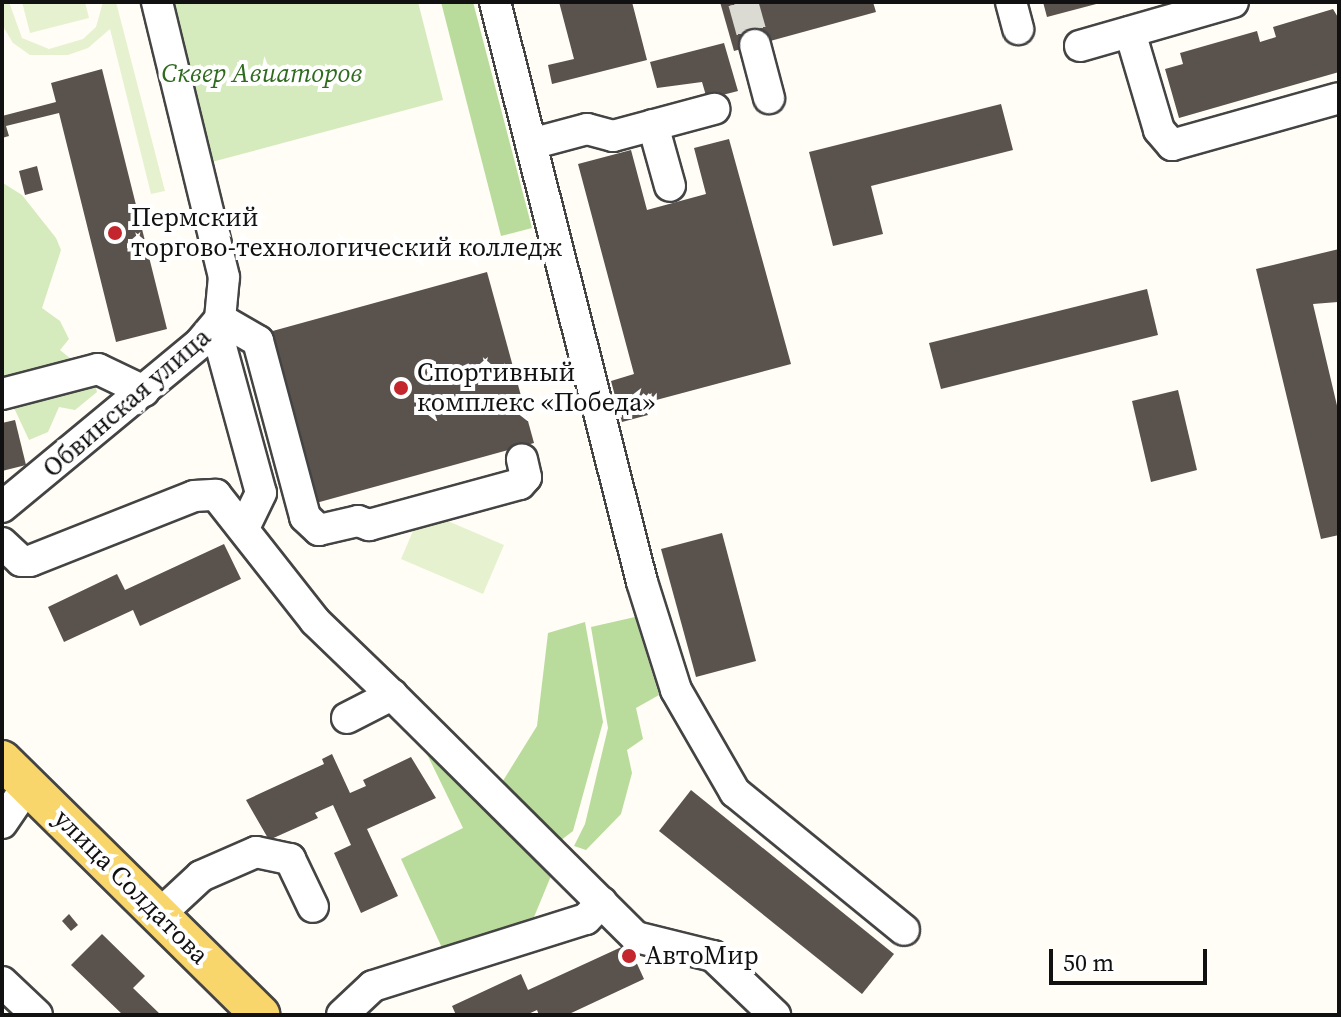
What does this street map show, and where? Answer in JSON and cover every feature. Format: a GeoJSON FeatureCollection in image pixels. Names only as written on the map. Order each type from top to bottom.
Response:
{"type":"FeatureCollection","features":[{"type":"Feature","properties":{"kind":"main road","name":"улица Солдатова"},"geometry":{"type":"LineString","coordinates":[[15,773],[261,1015]]}},
{"type":"Feature","properties":{"kind":"street","name":"Обвинская улица"},"geometry":{"type":"LineString","coordinates":[[2,507],[144,391],[214,327],[224,277],[157,2]]}},
{"type":"Feature","properties":{"kind":"street"},"geometry":{"type":"LineString","coordinates":[[495,2],[552,224],[632,584],[660,628],[676,690],[735,792],[904,930]]}},
{"type":"Feature","properties":{"kind":"street"},"geometry":{"type":"LineString","coordinates":[[1080,46],[1233,2]]}},
{"type":"Feature","properties":{"kind":"street"},"geometry":{"type":"LineString","coordinates":[[1130,32],[1159,130],[1172,145],[1339,98]]}},
{"type":"Feature","properties":{"kind":"street"},"geometry":{"type":"LineString","coordinates":[[755,45],[769,98]]}},
{"type":"Feature","properties":{"kind":"street"},"geometry":{"type":"LineString","coordinates":[[531,144],[587,129],[613,136],[714,109]]}},
{"type":"Feature","properties":{"kind":"street"},"geometry":{"type":"LineString","coordinates":[[653,125],[670,186]]}},
{"type":"Feature","properties":{"kind":"street"},"geometry":{"type":"LineString","coordinates":[[530,245],[552,224]]}},
{"type":"Feature","properties":{"kind":"street"},"geometry":{"type":"LineString","coordinates":[[214,327],[258,341],[305,517],[319,530],[358,521],[369,525],[520,484],[526,477],[522,459]]}},
{"type":"Feature","properties":{"kind":"street"},"geometry":{"type":"LineString","coordinates":[[214,327],[261,493],[244,528]]}},
{"type":"Feature","properties":{"kind":"street"},"geometry":{"type":"LineString","coordinates":[[2,394],[98,369],[144,391]]}},
{"type":"Feature","properties":{"kind":"street"},"geometry":{"type":"LineString","coordinates":[[2,543],[30,561],[207,492],[226,504],[315,621],[636,937],[713,956],[775,1015]]}},
{"type":"Feature","properties":{"kind":"street"},"geometry":{"type":"LineString","coordinates":[[347,718],[392,695]]}},
{"type":"Feature","properties":{"kind":"street"},"geometry":{"type":"LineString","coordinates":[[2,823],[15,773]]}},
{"type":"Feature","properties":{"kind":"street"},"geometry":{"type":"LineString","coordinates":[[159,915],[201,876],[256,852],[290,859],[313,907]]}},
{"type":"Feature","properties":{"kind":"street"},"geometry":{"type":"LineString","coordinates":[[342,1015],[373,986],[586,919],[602,902]]}},
{"type":"Feature","properties":{"kind":"street"},"geometry":{"type":"LineString","coordinates":[[2,982],[37,1015]]}},
{"type":"Feature","properties":{"kind":"green space"},"geometry":{"type":"Polygon","coordinates":[[[2,2],[9,2],[22,38],[49,49],[83,39],[96,27],[103,2],[116,2],[165,191],[151,194],[110,29],[88,48],[68,55],[30,55],[13,43],[4,28],[2,2]]]}},
{"type":"Feature","properties":{"kind":"green space"},"geometry":{"type":"Polygon","coordinates":[[[22,2],[85,2],[89,18],[30,33],[22,2]]]}},
{"type":"Feature","properties":{"kind":"green space","name":"Сквер Авиаторов"},"geometry":{"type":"Polygon","coordinates":[[[168,2],[418,2],[443,100],[208,163],[168,2]]]}},
{"type":"Feature","properties":{"kind":"green space"},"geometry":{"type":"Polygon","coordinates":[[[441,2],[473,2],[532,228],[501,236],[441,2]]]}},
{"type":"Feature","properties":{"kind":"green space"},"geometry":{"type":"Polygon","coordinates":[[[3,183],[22,195],[56,238],[61,250],[42,308],[60,321],[69,339],[60,350],[93,377],[97,392],[75,410],[59,407],[48,432],[29,440],[15,410],[2,397],[3,183]]]}},
{"type":"Feature","properties":{"kind":"green space"},"geometry":{"type":"Polygon","coordinates":[[[422,510],[504,545],[483,594],[401,559],[422,510]]]}},
{"type":"Feature","properties":{"kind":"green space"},"geometry":{"type":"Polygon","coordinates":[[[635,617],[659,695],[636,708],[643,739],[627,750],[632,773],[621,814],[586,850],[574,846],[585,824],[608,728],[591,627],[635,617]]]}},
{"type":"Feature","properties":{"kind":"green space"},"geometry":{"type":"Polygon","coordinates":[[[585,622],[603,722],[573,831],[556,844],[501,784],[537,726],[548,633],[585,622]]]}},
{"type":"Feature","properties":{"kind":"green space"},"geometry":{"type":"Polygon","coordinates":[[[443,743],[558,859],[534,917],[443,950],[401,859],[463,828],[426,752],[443,743]]]}},
{"type":"Feature","properties":{"kind":"building"},"geometry":{"type":"Polygon","coordinates":[[[559,2],[632,2],[647,60],[552,84],[548,65],[574,59],[559,2]]]}},
{"type":"Feature","properties":{"kind":"building"},"geometry":{"type":"Polygon","coordinates":[[[720,2],[873,2],[876,12],[734,51],[720,2]]]}},
{"type":"Feature","properties":{"kind":"building"},"geometry":{"type":"Polygon","coordinates":[[[1043,2],[1100,2],[1100,3],[1047,17],[1043,2]]]}},
{"type":"Feature","properties":{"kind":"building"},"geometry":{"type":"Polygon","coordinates":[[[1333,9],[1339,19],[1339,72],[1179,118],[1165,69],[1183,64],[1180,53],[1257,31],[1260,42],[1276,37],[1273,27],[1333,9]]]}},
{"type":"Feature","properties":{"kind":"building"},"geometry":{"type":"Polygon","coordinates":[[[724,43],[738,91],[707,99],[702,82],[657,88],[650,62],[724,43]]]}},
{"type":"Feature","properties":{"kind":"building","name":"Пермский торгово-технологический колледж"},"geometry":{"type":"Polygon","coordinates":[[[102,69],[167,329],[116,342],[59,113],[6,126],[9,136],[2,138],[2,116],[56,102],[51,83],[102,69]]]}},
{"type":"Feature","properties":{"kind":"building"},"geometry":{"type":"Polygon","coordinates":[[[1001,104],[1013,150],[871,186],[883,234],[833,246],[809,152],[1001,104]]]}},
{"type":"Feature","properties":{"kind":"building"},"geometry":{"type":"Polygon","coordinates":[[[729,139],[791,364],[645,403],[648,415],[622,422],[611,381],[634,374],[578,164],[631,150],[647,210],[706,194],[694,148],[729,139]]]}},
{"type":"Feature","properties":{"kind":"building"},"geometry":{"type":"Polygon","coordinates":[[[37,166],[43,190],[25,195],[19,171],[37,166]]]}},
{"type":"Feature","properties":{"kind":"building"},"geometry":{"type":"Polygon","coordinates":[[[1339,249],[1338,302],[1313,304],[1339,414],[1339,535],[1321,539],[1256,269],[1339,249]]]}},
{"type":"Feature","properties":{"kind":"building","name":"Спортивный комплекс «Победа»"},"geometry":{"type":"Polygon","coordinates":[[[487,272],[534,443],[316,503],[269,332],[487,272]]]}},
{"type":"Feature","properties":{"kind":"building"},"geometry":{"type":"Polygon","coordinates":[[[1147,289],[1158,335],[941,389],[929,343],[1147,289]]]}},
{"type":"Feature","properties":{"kind":"building"},"geometry":{"type":"Polygon","coordinates":[[[1178,390],[1197,470],[1151,482],[1132,401],[1178,390]]]}},
{"type":"Feature","properties":{"kind":"building"},"geometry":{"type":"Polygon","coordinates":[[[15,420],[26,465],[2,471],[2,423],[15,420]]]}},
{"type":"Feature","properties":{"kind":"building"},"geometry":{"type":"Polygon","coordinates":[[[722,533],[756,661],[696,677],[661,549],[722,533]]]}},
{"type":"Feature","properties":{"kind":"building"},"geometry":{"type":"Polygon","coordinates":[[[224,544],[241,579],[140,626],[133,610],[64,642],[48,607],[117,574],[125,590],[224,544]]]}},
{"type":"Feature","properties":{"kind":"building"},"geometry":{"type":"Polygon","coordinates":[[[332,754],[350,793],[366,786],[363,780],[411,757],[436,798],[367,829],[398,896],[361,913],[334,853],[351,845],[333,805],[315,813],[318,818],[269,840],[246,800],[324,764],[322,759],[332,754]]]}},
{"type":"Feature","properties":{"kind":"building"},"geometry":{"type":"Polygon","coordinates":[[[691,790],[894,954],[862,994],[659,831],[691,790]]]}},
{"type":"Feature","properties":{"kind":"building"},"geometry":{"type":"Polygon","coordinates":[[[69,914],[78,925],[71,931],[62,921],[69,914]]]}},
{"type":"Feature","properties":{"kind":"building"},"geometry":{"type":"Polygon","coordinates":[[[102,934],[145,976],[133,988],[161,1015],[123,1015],[71,965],[102,934]]]}},
{"type":"Feature","properties":{"kind":"building"},"geometry":{"type":"Polygon","coordinates":[[[628,944],[644,979],[567,1015],[539,1015],[537,1010],[526,1015],[456,1015],[452,1006],[521,974],[528,990],[628,944]]]}},
{"type":"Feature","properties":{"kind":"tunnel"},"geometry":{"type":"LineString","coordinates":[[743,2],[755,45]]}},
{"type":"Feature","properties":{"kind":"place","name":"Пермский торгово-технологический колледж"},"geometry":{"type":"Point","coordinates":[115,233]}},
{"type":"Feature","properties":{"kind":"place","name":"Спортивный комплекс «Победа»"},"geometry":{"type":"Point","coordinates":[401,388]}},
{"type":"Feature","properties":{"kind":"place","name":"АвтоМир"},"geometry":{"type":"Point","coordinates":[629,956]}}]}
